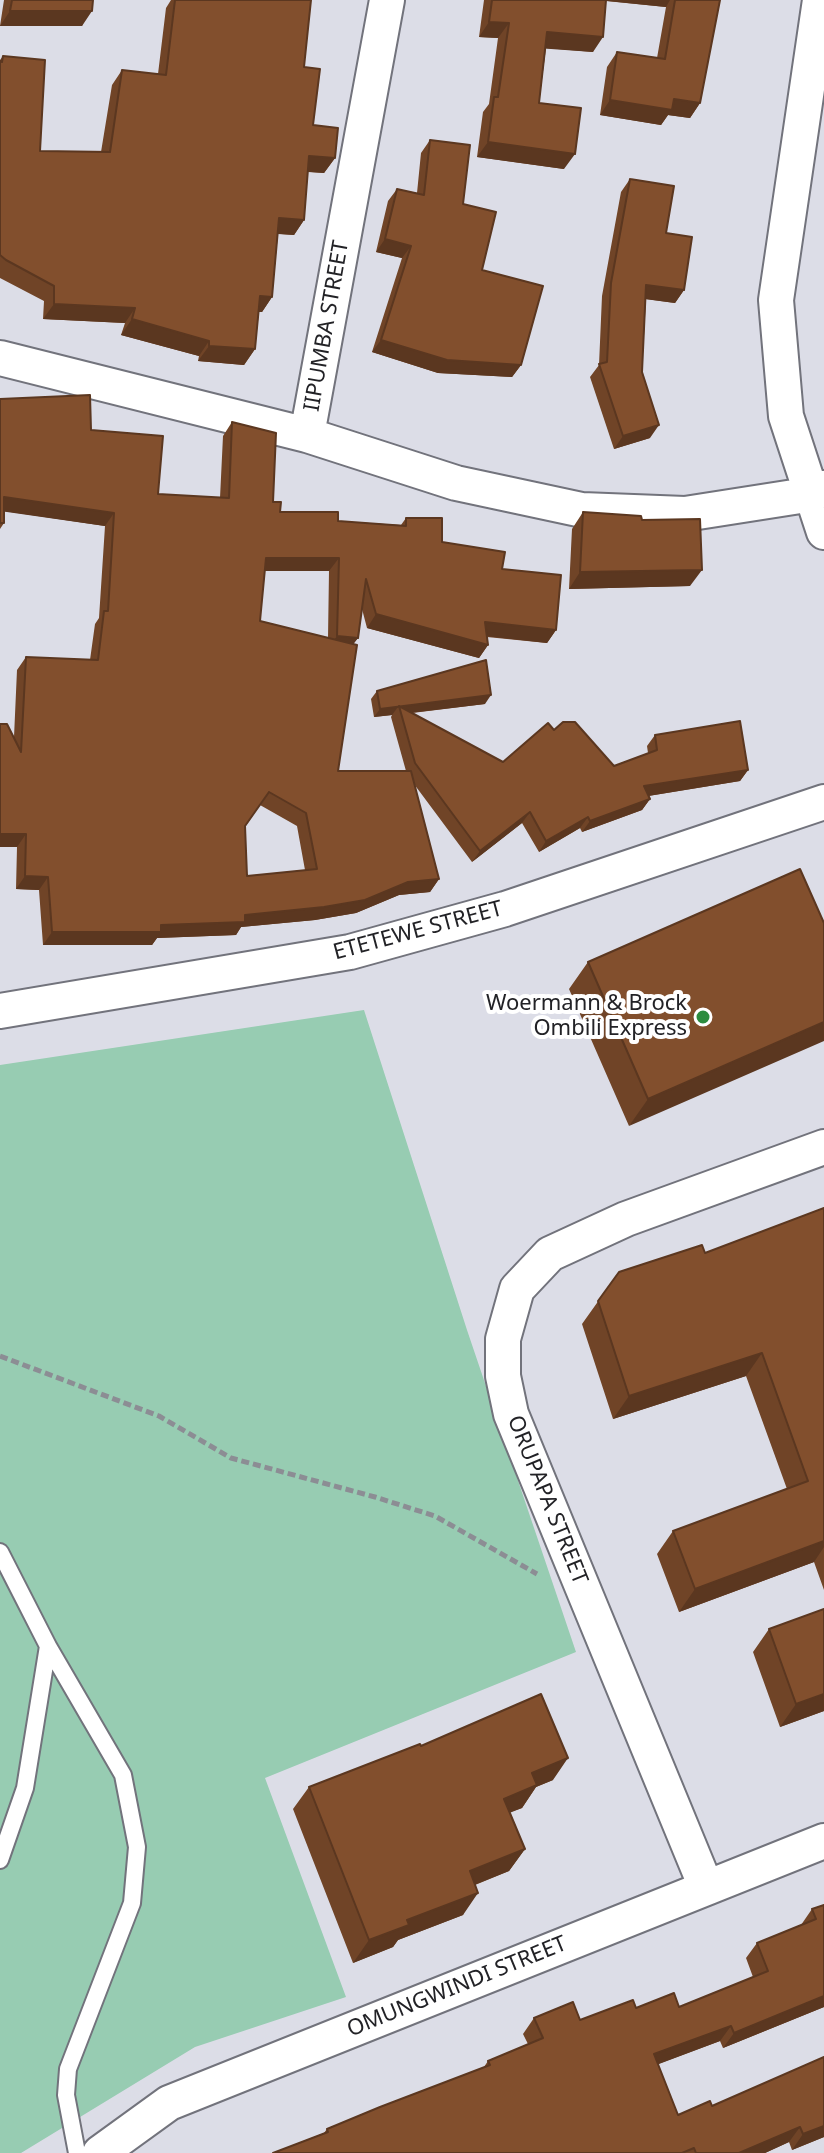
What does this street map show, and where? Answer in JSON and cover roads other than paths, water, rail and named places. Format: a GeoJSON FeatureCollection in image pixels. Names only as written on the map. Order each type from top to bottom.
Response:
{"type":"FeatureCollection","features":[{"type":"Feature","properties":{"kind":"street","name":"IIPUMBA STREET"},"geometry":{"type":"LineString","coordinates":[[0,358],[307,435],[387,0]]}},
{"type":"Feature","properties":{"kind":"street"},"geometry":{"type":"LineString","coordinates":[[820,0],[776,300],[786,416],[818,491],[824,532]]}},
{"type":"Feature","properties":{"kind":"street"},"geometry":{"type":"LineString","coordinates":[[307,435],[456,483],[582,510],[685,514],[818,491]]}},
{"type":"Feature","properties":{"kind":"street","name":"ETETEWE STREET"},"geometry":{"type":"LineString","coordinates":[[0,1011],[350,952],[505,909],[824,802]]}},
{"type":"Feature","properties":{"kind":"street","name":"ORUPAPA STREET"},"geometry":{"type":"LineString","coordinates":[[706,1887],[511,1414],[503,1376],[503,1339],[517,1289],[550,1254],[626,1219],[824,1147]]}},
{"type":"Feature","properties":{"kind":"street","name":"OMUNGWINDI STREET"},"geometry":{"type":"LineString","coordinates":[[100,2153],[169,2103],[824,1841]]}},
{"type":"Feature","properties":{"kind":"lane"},"geometry":{"type":"LineString","coordinates":[[0,1552],[48,1646],[123,1775],[137,1847],[132,1903],[68,2069],[66,2095],[77,2153]]}},
{"type":"Feature","properties":{"kind":"lane"},"geometry":{"type":"LineString","coordinates":[[0,1860],[25,1788],[48,1646]]}},
{"type":"Feature","properties":{"kind":"place","name":"Woermann & Brock Ombili Express"},"geometry":{"type":"Point","coordinates":[703,1017]}}]}
